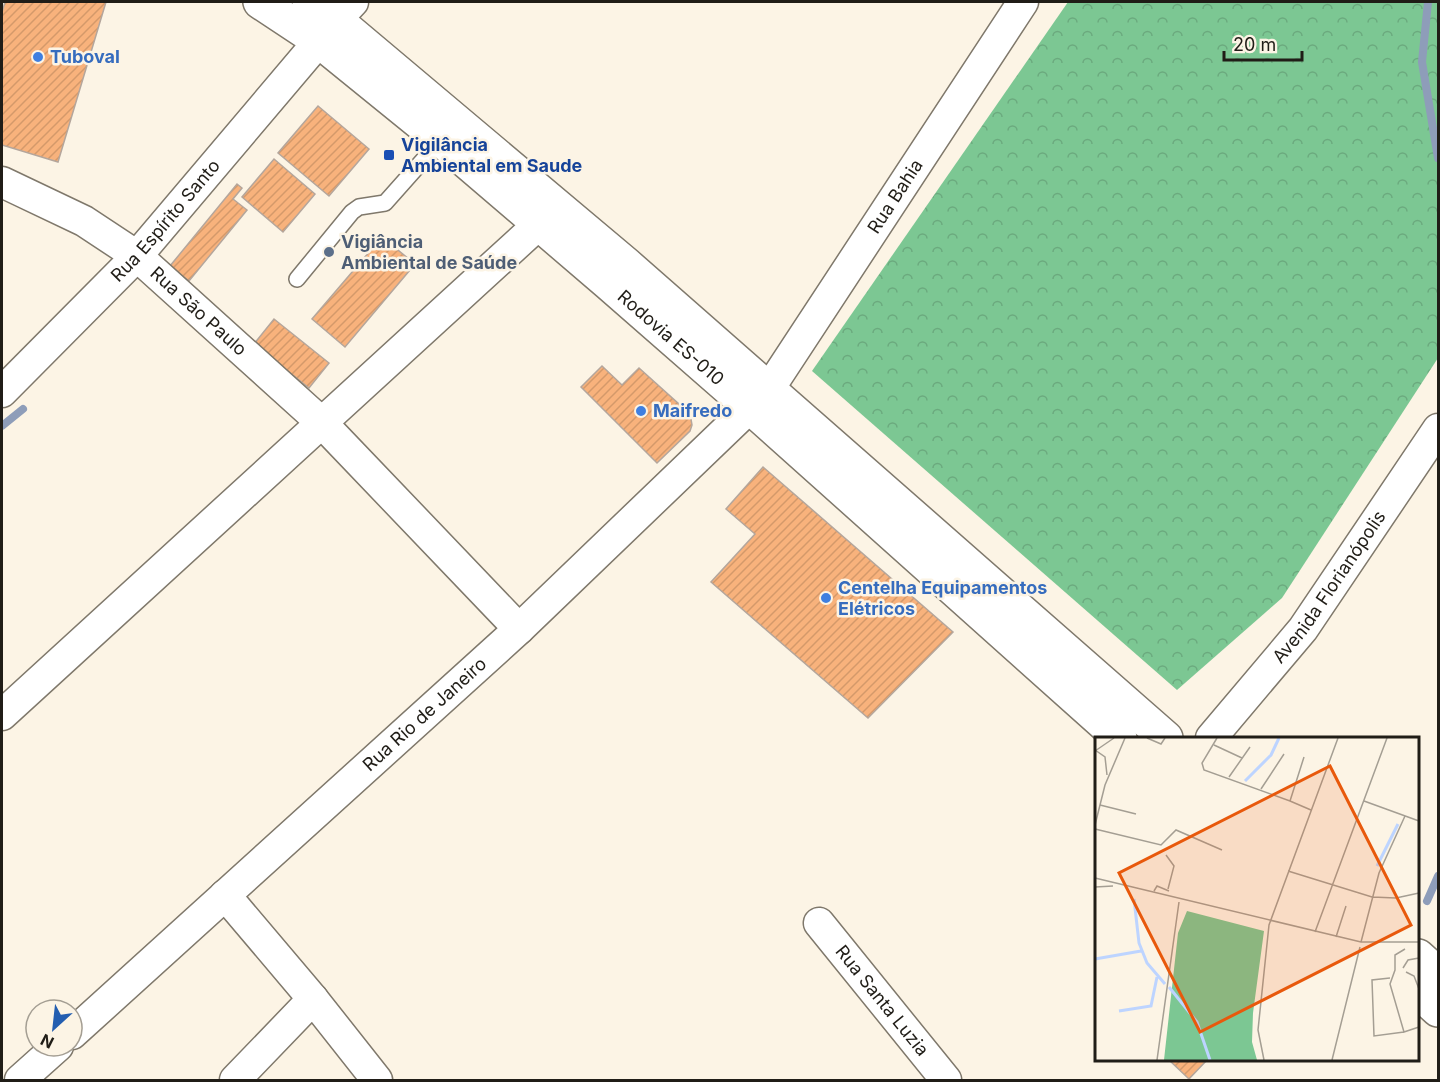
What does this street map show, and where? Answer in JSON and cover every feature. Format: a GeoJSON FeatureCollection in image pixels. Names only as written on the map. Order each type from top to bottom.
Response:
{"type":"FeatureCollection","features":[{"type":"Feature","properties":{"kind":"main road","name":"Rodovia ES-010"},"geometry":{"type":"LineString","coordinates":[[260,2],[336,21],[441,140],[539,224],[760,399],[1165,737]]}},
{"type":"Feature","properties":{"kind":"main road","name":"Rodovia ES-010"},"geometry":{"type":"LineString","coordinates":[[309,2],[336,21],[626,264],[760,399],[1119,737]]}},
{"type":"Feature","properties":{"kind":"main road"},"geometry":{"type":"LineString","coordinates":[[1419,957],[1438,974]]}},
{"type":"Feature","properties":{"kind":"main road"},"geometry":{"type":"LineString","coordinates":[[1419,993],[1438,1010]]}},
{"type":"Feature","properties":{"kind":"street","name":"Rua Bahia"},"geometry":{"type":"LineString","coordinates":[[760,399],[1023,2]]}},
{"type":"Feature","properties":{"kind":"street","name":"Rua Espírito Santo"},"geometry":{"type":"LineString","coordinates":[[2,392],[138,256],[336,21]]}},
{"type":"Feature","properties":{"kind":"street","name":"Rua São Paulo"},"geometry":{"type":"LineString","coordinates":[[2,182],[84,221],[138,256],[321,422],[519,629]]}},
{"type":"Feature","properties":{"kind":"street"},"geometry":{"type":"LineString","coordinates":[[2,715],[539,224]]}},
{"type":"Feature","properties":{"kind":"street","name":"Rua Rio de Janeiro"},"geometry":{"type":"LineString","coordinates":[[84,1023],[519,629],[760,399]]}},
{"type":"Feature","properties":{"kind":"street","name":"Avenida Florianópolis"},"geometry":{"type":"LineString","coordinates":[[1212,737],[1303,629],[1438,429]]}},
{"type":"Feature","properties":{"kind":"street"},"geometry":{"type":"LineString","coordinates":[[225,895],[313,999],[377,1080]]}},
{"type":"Feature","properties":{"kind":"street","name":"Rua Santa Luzia"},"geometry":{"type":"LineString","coordinates":[[819,923],[946,1080]]}},
{"type":"Feature","properties":{"kind":"street"},"geometry":{"type":"LineString","coordinates":[[235,1080],[313,999]]}},
{"type":"Feature","properties":{"kind":"street"},"geometry":{"type":"LineString","coordinates":[[20,1080],[45,1058]]}},
{"type":"Feature","properties":{"kind":"lane"},"geometry":{"type":"LineString","coordinates":[[297,279],[352,212],[359,207],[385,203],[441,140]]}},
{"type":"Feature","properties":{"kind":"green space"},"geometry":{"type":"Polygon","coordinates":[[[1068,2],[1438,2],[1438,358],[1282,598],[1177,690],[812,371],[1068,2]]]}},
{"type":"Feature","properties":{"kind":"building"},"geometry":{"type":"Polygon","coordinates":[[[5,2],[106,2],[58,162],[2,145],[2,12],[5,2]]]}},
{"type":"Feature","properties":{"kind":"building"},"geometry":{"type":"Polygon","coordinates":[[[318,106],[369,149],[329,196],[278,153],[318,106]]]}},
{"type":"Feature","properties":{"kind":"building"},"geometry":{"type":"Polygon","coordinates":[[[274,159],[315,194],[283,232],[242,197],[274,159]]]}},
{"type":"Feature","properties":{"kind":"building"},"geometry":{"type":"Polygon","coordinates":[[[237,184],[242,188],[233,199],[247,210],[189,281],[170,266],[237,184]]]}},
{"type":"Feature","properties":{"kind":"building"},"geometry":{"type":"Polygon","coordinates":[[[382,237],[415,264],[345,347],[312,319],[382,237]]]}},
{"type":"Feature","properties":{"kind":"building"},"geometry":{"type":"Polygon","coordinates":[[[274,319],[329,363],[309,388],[254,344],[274,319]]]}},
{"type":"Feature","properties":{"kind":"building"},"geometry":{"type":"Polygon","coordinates":[[[602,366],[622,385],[639,368],[690,414],[692,425],[690,431],[657,463],[581,387],[602,366]]]}},
{"type":"Feature","properties":{"kind":"building"},"geometry":{"type":"Polygon","coordinates":[[[763,467],[953,632],[868,718],[711,582],[755,534],[726,509],[763,467]]]}},
{"type":"Feature","properties":{"kind":"building"},"geometry":{"type":"Polygon","coordinates":[[[1170,1061],[1206,1061],[1189,1079],[1170,1061]]]}},
{"type":"Feature","properties":{"kind":"waterway"},"geometry":{"type":"LineString","coordinates":[[1428,2],[1422,62],[1438,158]]}},
{"type":"Feature","properties":{"kind":"waterway"},"geometry":{"type":"LineString","coordinates":[[2,426],[23,409]]}},
{"type":"Feature","properties":{"kind":"waterway"},"geometry":{"type":"LineString","coordinates":[[1427,901],[1438,876]]}},
{"type":"Feature","properties":{"kind":"place","name":"Tuboval"},"geometry":{"type":"Point","coordinates":[38,57]}},
{"type":"Feature","properties":{"kind":"place","name":"Vigilância Ambiental em Saude"},"geometry":{"type":"Point","coordinates":[389,155]}},
{"type":"Feature","properties":{"kind":"place","name":"Vigiância Ambiental de Saúde"},"geometry":{"type":"Point","coordinates":[329,252]}},
{"type":"Feature","properties":{"kind":"place","name":"Maifredo"},"geometry":{"type":"Point","coordinates":[641,411]}},
{"type":"Feature","properties":{"kind":"place","name":"Centelha Equipamentos Elétricos"},"geometry":{"type":"Point","coordinates":[826,598]}}]}
